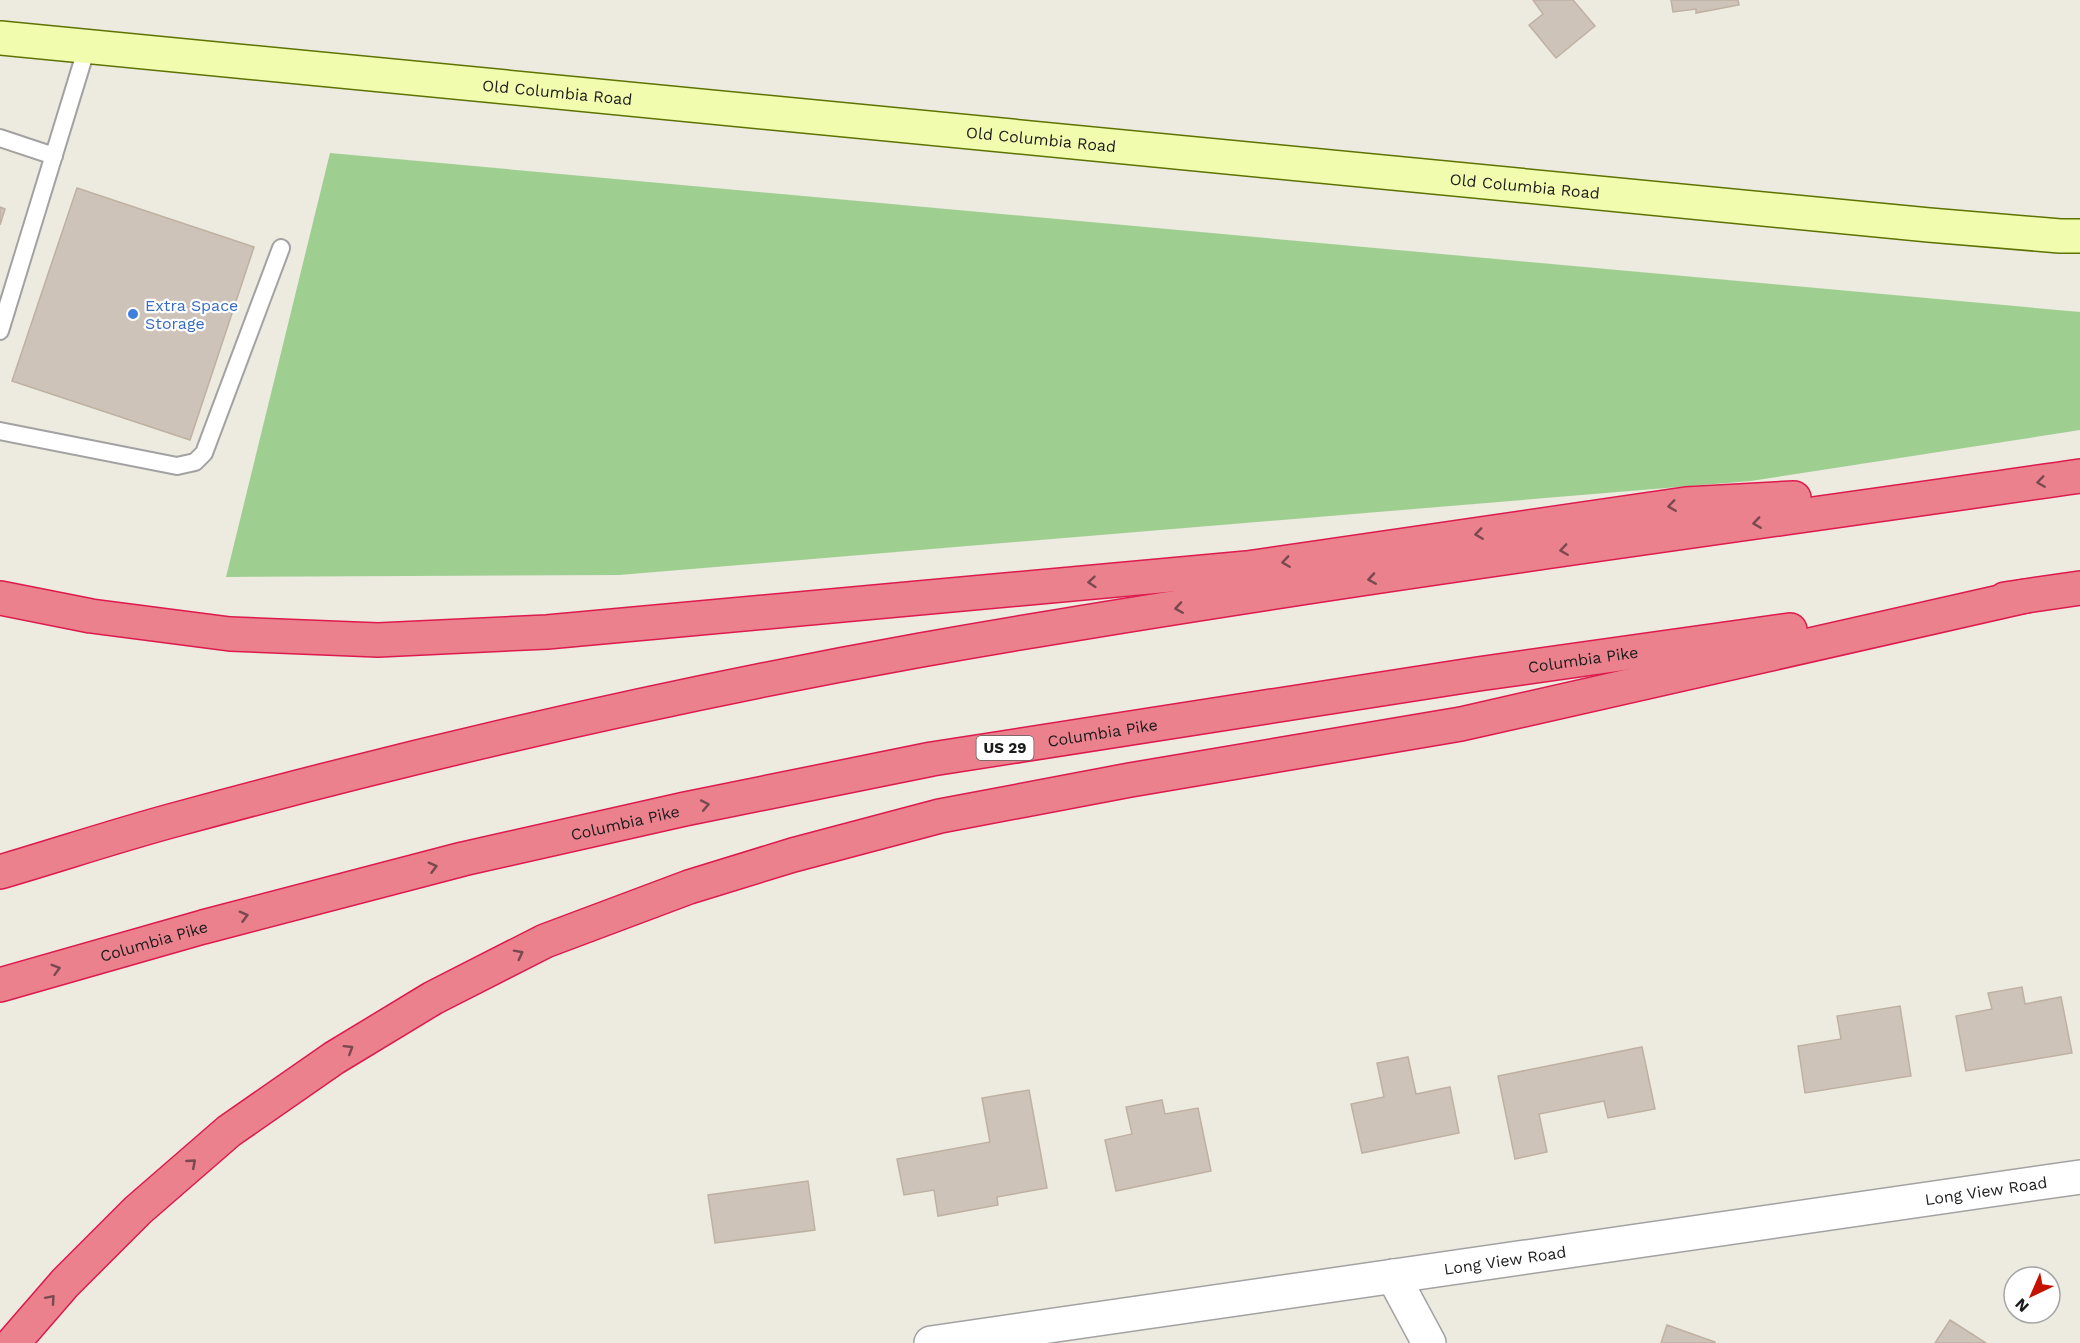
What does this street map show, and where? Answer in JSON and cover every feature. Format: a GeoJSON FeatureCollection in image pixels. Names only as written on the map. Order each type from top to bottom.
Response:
{"type":"FeatureCollection","features":[{"type":"Feature","properties":{"kind":"highway"},"geometry":{"type":"LineString","coordinates":[[0,872],[170,821],[437,752],[662,702],[916,651],[1161,610],[2080,476]]}},
{"type":"Feature","properties":{"kind":"highway"},"geometry":{"type":"LineString","coordinates":[[0,598],[91,616],[230,634],[378,640],[548,632],[1247,568],[1686,504],[2002,487]]}},
{"type":"Feature","properties":{"kind":"highway","name":"Columbia Pike"},"geometry":{"type":"LineString","coordinates":[[0,985],[203,927],[463,859],[685,808],[932,759],[1478,674],[2080,588]]}},
{"type":"Feature","properties":{"kind":"highway"},"geometry":{"type":"LineString","coordinates":[[13,1343],[65,1283],[138,1210],[229,1131],[334,1058],[433,998],[545,941],[689,887],[793,855],[940,816],[1142,778],[1461,724],[2026,596]]}},
{"type":"Feature","properties":{"kind":"street","name":"Old Columbia Road"},"geometry":{"type":"LineString","coordinates":[[0,38],[1917,224],[2080,236]]}},
{"type":"Feature","properties":{"kind":"street","name":"Long View Road"},"geometry":{"type":"LineString","coordinates":[[931,1343],[2080,1177]]}},
{"type":"Feature","properties":{"kind":"street"},"geometry":{"type":"LineString","coordinates":[[1393,1276],[1429,1343]]}},
{"type":"Feature","properties":{"kind":"lane"},"geometry":{"type":"LineString","coordinates":[[0,331],[87,47]]}},
{"type":"Feature","properties":{"kind":"lane"},"geometry":{"type":"LineString","coordinates":[[0,138],[54,156]]}},
{"type":"Feature","properties":{"kind":"lane"},"geometry":{"type":"LineString","coordinates":[[0,431],[177,466],[195,462],[204,453],[281,248]]}},
{"type":"Feature","properties":{"kind":"green space"},"geometry":{"type":"Polygon","coordinates":[[[330,153],[2080,312],[2080,430],[1751,481],[619,575],[226,577],[330,153]]]}},
{"type":"Feature","properties":{"kind":"building"},"geometry":{"type":"Polygon","coordinates":[[[1533,0],[1573,0],[1595,26],[1556,58],[1529,25],[1543,14],[1533,0]]]}},
{"type":"Feature","properties":{"kind":"building"},"geometry":{"type":"Polygon","coordinates":[[[1671,0],[1738,0],[1739,5],[1696,13],[1696,9],[1673,12],[1671,0]]]}},
{"type":"Feature","properties":{"kind":"building","name":"Extra Space Storage"},"geometry":{"type":"Polygon","coordinates":[[[77,188],[254,247],[190,440],[12,381],[77,188]]]}},
{"type":"Feature","properties":{"kind":"building"},"geometry":{"type":"Polygon","coordinates":[[[0,207],[5,209],[0,225],[0,207]]]}},
{"type":"Feature","properties":{"kind":"building"},"geometry":{"type":"Polygon","coordinates":[[[2022,987],[2025,1004],[2061,997],[2072,1053],[1966,1071],[1956,1016],[1992,1009],[1988,993],[2022,987]]]}},
{"type":"Feature","properties":{"kind":"building"},"geometry":{"type":"Polygon","coordinates":[[[1900,1006],[1911,1076],[1805,1093],[1798,1046],[1841,1039],[1837,1016],[1900,1006]]]}},
{"type":"Feature","properties":{"kind":"building"},"geometry":{"type":"Polygon","coordinates":[[[1642,1047],[1655,1109],[1608,1118],[1604,1101],[1539,1114],[1547,1152],[1515,1159],[1498,1076],[1642,1047]]]}},
{"type":"Feature","properties":{"kind":"building"},"geometry":{"type":"Polygon","coordinates":[[[1408,1057],[1416,1094],[1450,1087],[1459,1133],[1362,1153],[1351,1104],[1384,1097],[1377,1063],[1408,1057]]]}},
{"type":"Feature","properties":{"kind":"building"},"geometry":{"type":"Polygon","coordinates":[[[1029,1090],[1047,1188],[997,1197],[998,1205],[938,1216],[934,1190],[904,1195],[897,1159],[990,1142],[982,1098],[1029,1090]]]}},
{"type":"Feature","properties":{"kind":"building"},"geometry":{"type":"Polygon","coordinates":[[[1162,1100],[1165,1114],[1198,1108],[1211,1171],[1116,1191],[1105,1140],[1132,1134],[1126,1107],[1162,1100]]]}},
{"type":"Feature","properties":{"kind":"building"},"geometry":{"type":"Polygon","coordinates":[[[808,1181],[815,1230],[715,1243],[708,1195],[808,1181]]]}},
{"type":"Feature","properties":{"kind":"building"},"geometry":{"type":"Polygon","coordinates":[[[1950,1320],[1986,1343],[1935,1343],[1950,1320]]]}},
{"type":"Feature","properties":{"kind":"building"},"geometry":{"type":"Polygon","coordinates":[[[1667,1325],[1715,1342],[1715,1343],[1661,1343],[1667,1325]]]}},
{"type":"Feature","properties":{"kind":"place","name":"Extra Space Storage"},"geometry":{"type":"Point","coordinates":[133,314]}}]}
